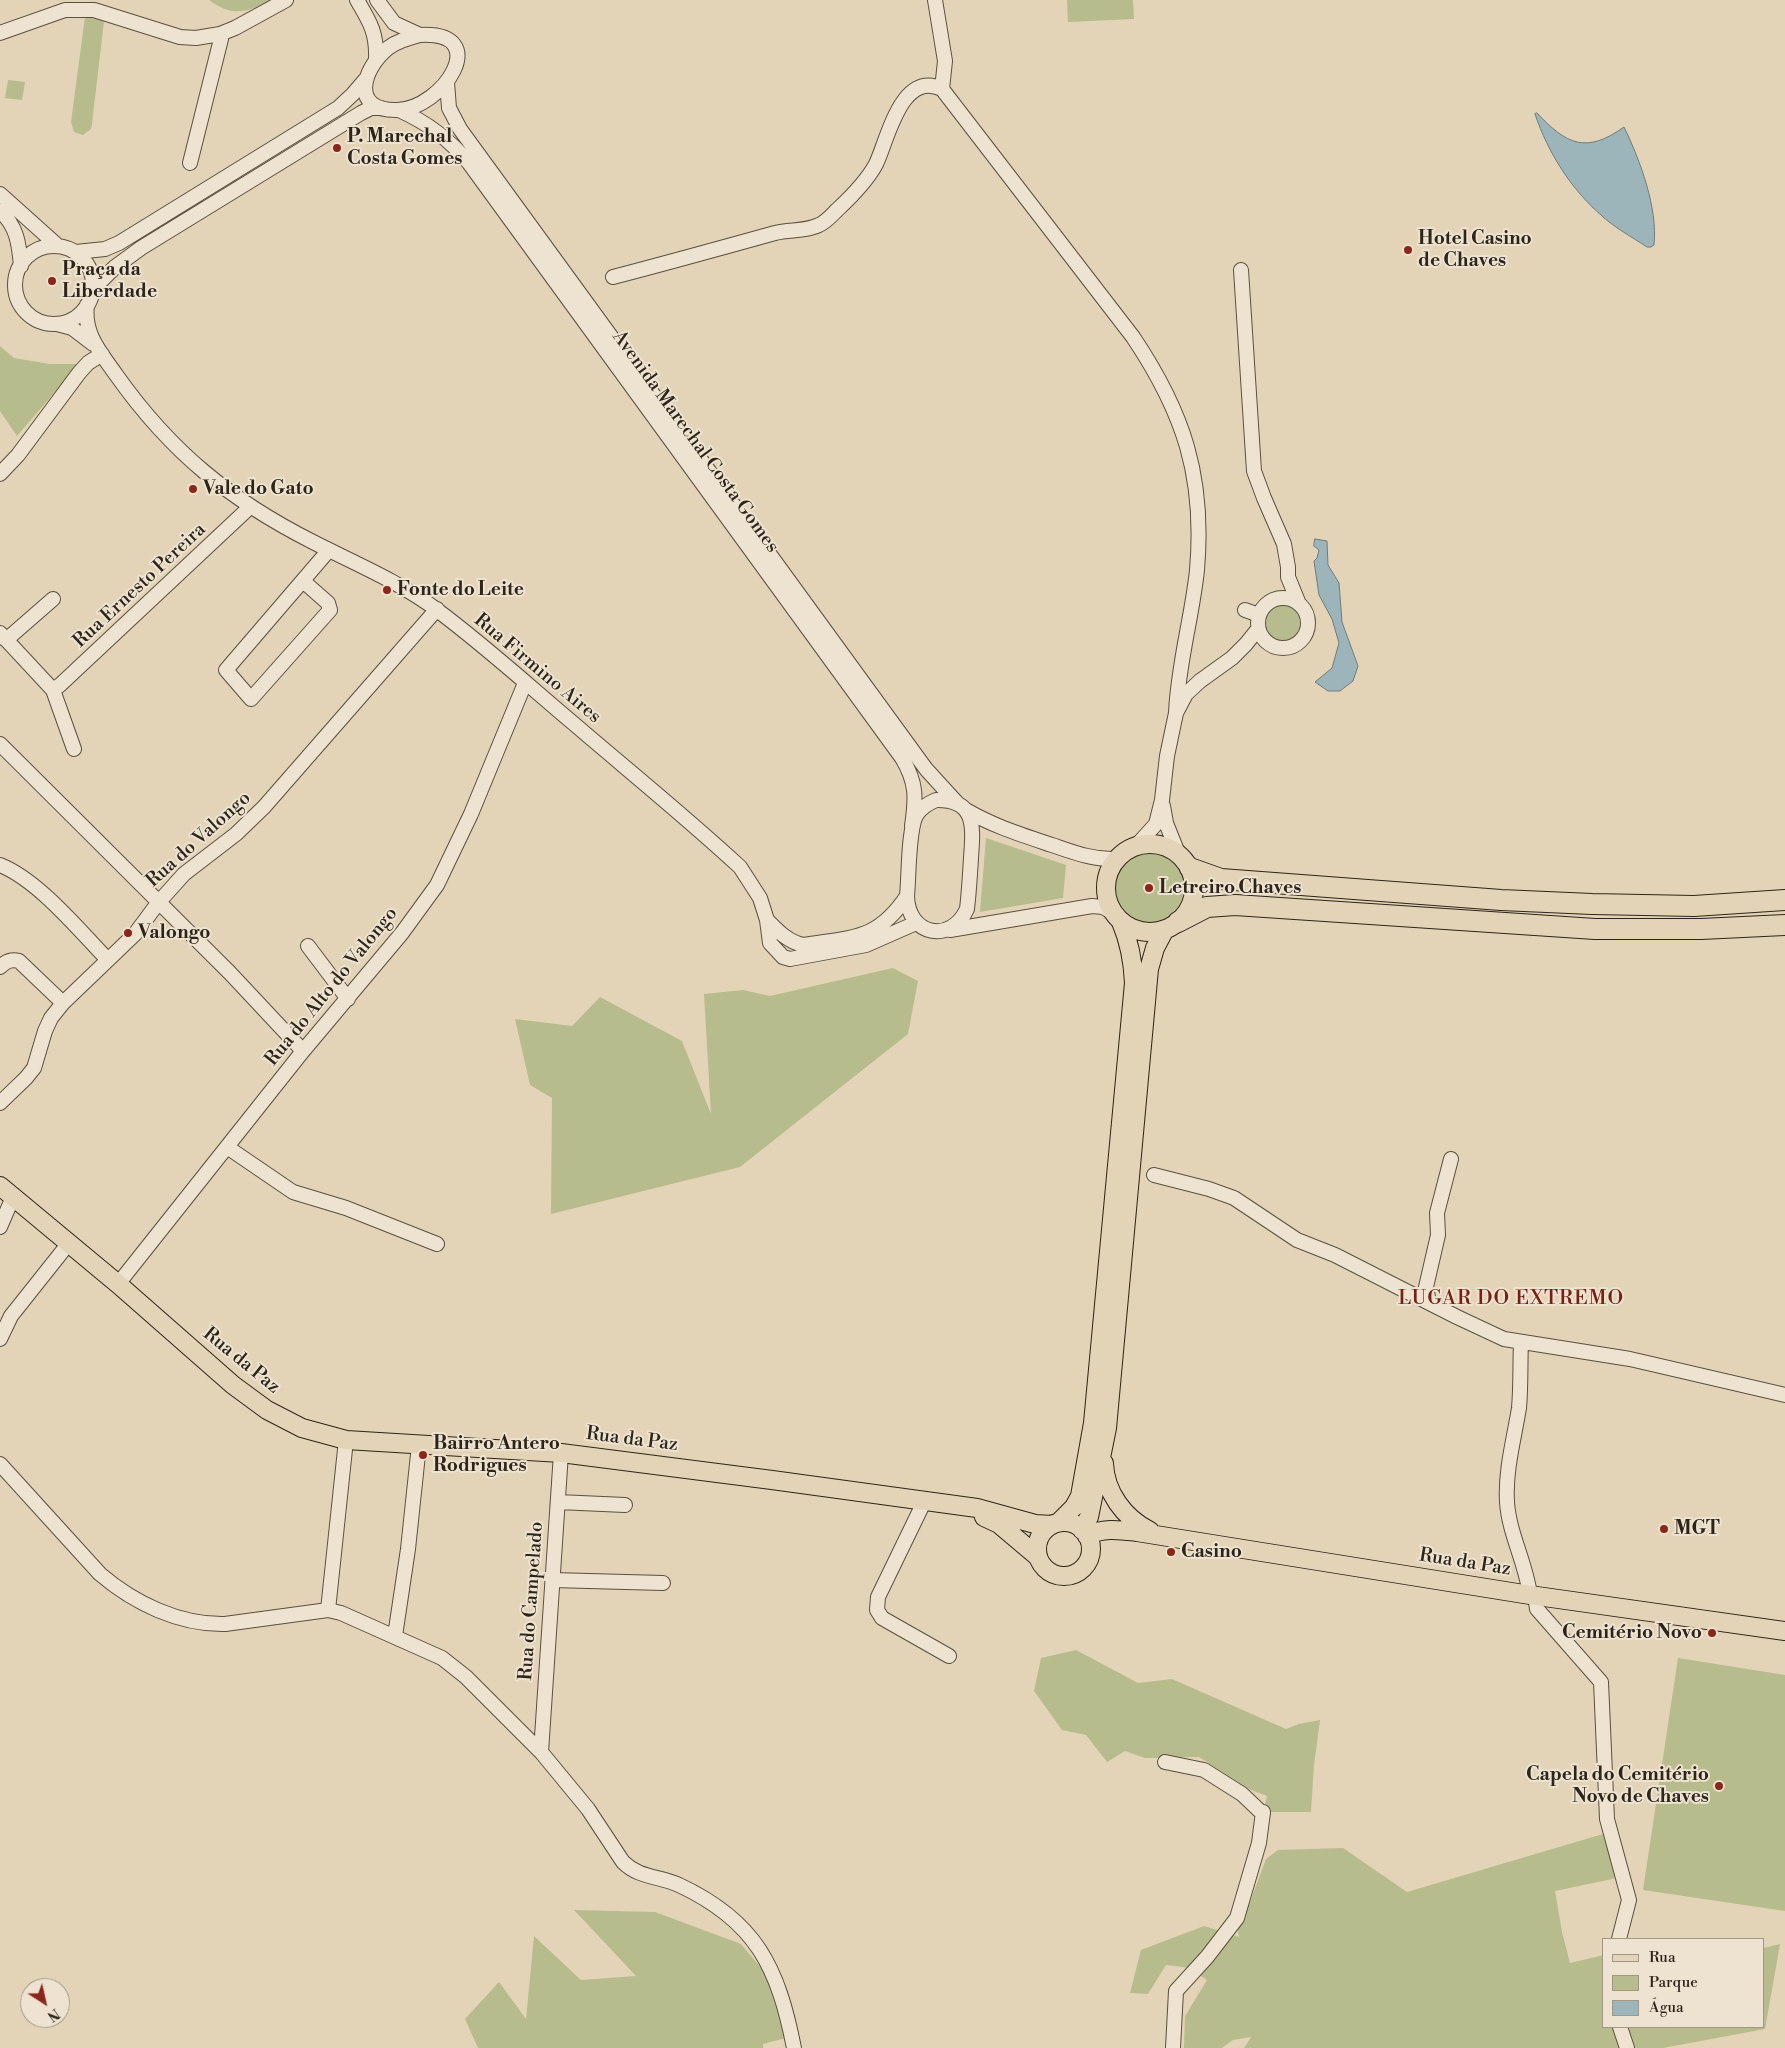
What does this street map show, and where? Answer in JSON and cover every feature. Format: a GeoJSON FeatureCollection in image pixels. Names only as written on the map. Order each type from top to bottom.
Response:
{"type":"FeatureCollection","features":[{"type":"Feature","properties":{"kind":"highway"},"geometry":{"type":"LineString","coordinates":[[1184,861],[1221,879],[1510,900],[1694,906],[1785,900]]}},
{"type":"Feature","properties":{"kind":"highway"},"geometry":{"type":"LineString","coordinates":[[1171,926],[1207,907],[1235,905],[1595,929],[1701,929],[1785,925]]}},
{"type":"Feature","properties":{"kind":"main road"},"geometry":{"type":"LineString","coordinates":[[1037,1556],[1039,1538],[1045,1530],[1055,1524],[1074,1507],[1080,1496],[1093,1423],[1134,983],[1133,958],[1129,939],[1108,902],[1105,889],[1106,878],[1116,859],[1126,850],[1137,845],[1161,845],[1184,861],[1194,885],[1192,902],[1185,914],[1171,926],[1155,948],[1149,969],[1107,1428],[1085,1533]]}},
{"type":"Feature","properties":{"kind":"main road"},"geometry":{"type":"LineString","coordinates":[[1117,918],[1134,929],[1147,932],[1171,926]]}},
{"type":"Feature","properties":{"kind":"main road","name":"Rua da Paz"},"geometry":{"type":"LineString","coordinates":[[7,1192],[118,1284],[233,1385],[267,1410],[302,1428],[346,1440],[561,1452],[953,1506]]}},
{"type":"Feature","properties":{"kind":"main road"},"geometry":{"type":"LineString","coordinates":[[1103,1446],[1104,1474],[1118,1504],[1138,1525],[1159,1535]]}},
{"type":"Feature","properties":{"kind":"main road"},"geometry":{"type":"LineString","coordinates":[[953,1506],[977,1508],[1035,1524],[1067,1522],[1085,1533],[1090,1542],[1090,1555]]}},
{"type":"Feature","properties":{"kind":"main road"},"geometry":{"type":"LineString","coordinates":[[953,1506],[999,1524],[1037,1556],[1042,1566],[1048,1571],[1062,1576],[1070,1576],[1083,1568],[1090,1555],[1102,1545],[1117,1539],[1159,1535]]}},
{"type":"Feature","properties":{"kind":"main road"},"geometry":{"type":"LineString","coordinates":[[1085,1533],[1117,1530],[1159,1535]]}},
{"type":"Feature","properties":{"kind":"main road","name":"Rua da Paz"},"geometry":{"type":"LineString","coordinates":[[1159,1535],[1533,1595],[1764,1628]]}},
{"type":"Feature","properties":{"kind":"main road"},"geometry":{"type":"LineString","coordinates":[[1764,1628],[1785,1630]]}},
{"type":"Feature","properties":{"kind":"main road"},"geometry":{"type":"LineString","coordinates":[[1764,1628],[1785,1636]]}},
{"type":"Feature","properties":{"kind":"street"},"geometry":{"type":"LineString","coordinates":[[0,33],[65,10],[94,10],[180,37],[196,38],[220,34],[235,28],[286,0]]}},
{"type":"Feature","properties":{"kind":"street"},"geometry":{"type":"LineString","coordinates":[[357,0],[372,24],[375,34],[376,59]]}},
{"type":"Feature","properties":{"kind":"street"},"geometry":{"type":"LineString","coordinates":[[377,0],[394,23],[420,35]]}},
{"type":"Feature","properties":{"kind":"street"},"geometry":{"type":"LineString","coordinates":[[935,0],[945,62],[942,89]]}},
{"type":"Feature","properties":{"kind":"street"},"geometry":{"type":"LineString","coordinates":[[190,163],[221,39],[220,34]]}},
{"type":"Feature","properties":{"kind":"street"},"geometry":{"type":"LineString","coordinates":[[76,252],[105,249],[120,243],[338,108],[353,94],[364,80],[376,59],[389,47],[404,39],[420,35],[443,36],[455,47],[458,62],[456,69],[437,93],[415,106],[399,110],[371,108],[361,113],[141,248],[115,267],[93,289]]}},
{"type":"Feature","properties":{"kind":"street"},"geometry":{"type":"LineString","coordinates":[[364,80],[367,96],[372,103],[381,108]]}},
{"type":"Feature","properties":{"kind":"street","name":"Avenida Marechal Costa Gomes"},"geometry":{"type":"LineString","coordinates":[[447,82],[449,108],[460,129],[926,770],[961,807]]}},
{"type":"Feature","properties":{"kind":"street"},"geometry":{"type":"LineString","coordinates":[[613,277],[780,232],[809,229],[821,224],[857,189],[875,165],[887,132],[902,103],[915,90],[923,86],[934,85],[942,89],[1132,337],[1154,369],[1168,394],[1185,436],[1195,474],[1198,522],[1197,570],[1177,686],[1176,713],[1167,756],[1162,800],[1156,824],[1137,845]]}},
{"type":"Feature","properties":{"kind":"street","name":"Avenida Marechal Costa Gomes"},"geometry":{"type":"LineString","coordinates":[[399,110],[437,130],[448,139],[469,163],[902,758],[910,775],[916,796],[907,896]]}},
{"type":"Feature","properties":{"kind":"street"},"geometry":{"type":"LineString","coordinates":[[0,194],[58,246]]}},
{"type":"Feature","properties":{"kind":"street"},"geometry":{"type":"LineString","coordinates":[[0,211],[16,232],[21,266]]}},
{"type":"Feature","properties":{"kind":"street"},"geometry":{"type":"LineString","coordinates":[[58,246],[76,252],[90,268],[93,278],[93,289],[87,305],[87,328],[99,350],[72,328],[45,323],[34,318],[22,305],[16,289],[16,277],[27,257],[36,250],[58,246]]}},
{"type":"Feature","properties":{"kind":"street"},"geometry":{"type":"LineString","coordinates":[[1240,270],[1254,471],[1284,544],[1288,577],[1307,620],[1305,635],[1295,645],[1287,648],[1270,645],[1261,637],[1258,622],[1245,610]]}},
{"type":"Feature","properties":{"kind":"street"},"geometry":{"type":"LineString","coordinates":[[57,324],[74,318],[87,305]]}},
{"type":"Feature","properties":{"kind":"street"},"geometry":{"type":"LineString","coordinates":[[0,474],[18,455],[79,373],[99,350]]}},
{"type":"Feature","properties":{"kind":"street","name":"Rua Firmino Aires"},"geometry":{"type":"LineString","coordinates":[[99,350],[137,404],[178,450],[217,484],[250,508],[414,594],[437,609],[740,867],[760,898],[767,920],[770,943],[782,957],[790,959],[866,945],[916,923]]}},
{"type":"Feature","properties":{"kind":"street","name":"Rua Ernesto Pereira"},"geometry":{"type":"LineString","coordinates":[[53,690],[250,508]]}},
{"type":"Feature","properties":{"kind":"street"},"geometry":{"type":"LineString","coordinates":[[303,581],[328,603],[330,610],[251,699],[226,670],[329,550]]}},
{"type":"Feature","properties":{"kind":"street"},"geometry":{"type":"LineString","coordinates":[[1176,713],[1186,694],[1200,681],[1232,658],[1246,644],[1263,608],[1281,590],[1288,577]]}},
{"type":"Feature","properties":{"kind":"street"},"geometry":{"type":"LineString","coordinates":[[1270,602],[1284,598],[1299,604]]}},
{"type":"Feature","properties":{"kind":"street"},"geometry":{"type":"LineString","coordinates":[[52,599],[3,637],[53,690],[74,749]]}},
{"type":"Feature","properties":{"kind":"street","name":"Rua do Valongo"},"geometry":{"type":"LineString","coordinates":[[0,1103],[34,1068],[45,1030],[51,1018],[63,1003],[134,934],[184,874],[236,834],[264,807],[437,609]]}},
{"type":"Feature","properties":{"kind":"street"},"geometry":{"type":"LineString","coordinates":[[1232,658],[1255,648],[1270,645]]}},
{"type":"Feature","properties":{"kind":"street","name":"Rua do Alto do Valongo"},"geometry":{"type":"LineString","coordinates":[[118,1284],[304,1051],[402,933],[437,885],[471,814],[525,683]]}},
{"type":"Feature","properties":{"kind":"street"},"geometry":{"type":"LineString","coordinates":[[0,744],[230,973],[304,1051]]}},
{"type":"Feature","properties":{"kind":"street"},"geometry":{"type":"LineString","coordinates":[[912,826],[915,816],[927,804],[936,800],[947,800],[1006,830],[1092,858],[1116,859]]}},
{"type":"Feature","properties":{"kind":"street"},"geometry":{"type":"LineString","coordinates":[[1162,800],[1166,823],[1184,861]]}},
{"type":"Feature","properties":{"kind":"street"},"geometry":{"type":"LineString","coordinates":[[947,930],[963,919],[967,909],[973,826],[961,807]]}},
{"type":"Feature","properties":{"kind":"street"},"geometry":{"type":"LineString","coordinates":[[0,865],[12,869],[30,881],[108,960]]}},
{"type":"Feature","properties":{"kind":"street"},"geometry":{"type":"LineString","coordinates":[[767,920],[790,941],[803,945],[869,933],[889,920],[907,896]]}},
{"type":"Feature","properties":{"kind":"street"},"geometry":{"type":"LineString","coordinates":[[907,896],[907,907],[916,923],[932,931],[1092,906],[1103,907],[1117,918]]}},
{"type":"Feature","properties":{"kind":"street"},"geometry":{"type":"LineString","coordinates":[[308,946],[348,999]]}},
{"type":"Feature","properties":{"kind":"street"},"geometry":{"type":"LineString","coordinates":[[0,967],[5,962],[19,961],[63,1003]]}},
{"type":"Feature","properties":{"kind":"street"},"geometry":{"type":"LineString","coordinates":[[227,1147],[293,1192],[346,1208],[437,1244]]}},
{"type":"Feature","properties":{"kind":"street"},"geometry":{"type":"LineString","coordinates":[[1429,1302],[1426,1286],[1438,1235],[1438,1213],[1451,1159]]}},
{"type":"Feature","properties":{"kind":"street"},"geometry":{"type":"LineString","coordinates":[[1154,1175],[1209,1189],[1234,1198],[1298,1240],[1335,1255],[1504,1339],[1630,1359],[1785,1395]]}},
{"type":"Feature","properties":{"kind":"street"},"geometry":{"type":"LineString","coordinates":[[0,1227],[7,1192]]}},
{"type":"Feature","properties":{"kind":"street"},"geometry":{"type":"LineString","coordinates":[[0,1339],[11,1316],[69,1243]]}},
{"type":"Feature","properties":{"kind":"street"},"geometry":{"type":"LineString","coordinates":[[1521,1342],[1519,1404],[1506,1480],[1510,1524],[1537,1609],[1601,1682],[1607,1819],[1629,1900],[1619,1938]]}},
{"type":"Feature","properties":{"kind":"street"},"geometry":{"type":"LineString","coordinates":[[328,1610],[346,1440]]}},
{"type":"Feature","properties":{"kind":"street"},"geometry":{"type":"LineString","coordinates":[[395,1636],[408,1549],[419,1445]]}},
{"type":"Feature","properties":{"kind":"street","name":"Rua do Campelado"},"geometry":{"type":"LineString","coordinates":[[541,1752],[561,1452]]}},
{"type":"Feature","properties":{"kind":"street"},"geometry":{"type":"LineString","coordinates":[[0,1464],[100,1574],[114,1586],[139,1602],[176,1617],[210,1624],[225,1624],[328,1610],[341,1613],[442,1658],[466,1677],[541,1752],[588,1809],[623,1862],[630,1869],[640,1874],[674,1883],[691,1891],[726,1912],[749,1934],[768,1964],[781,1998],[794,2048]]}},
{"type":"Feature","properties":{"kind":"street"},"geometry":{"type":"LineString","coordinates":[[558,1502],[625,1505]]}},
{"type":"Feature","properties":{"kind":"street"},"geometry":{"type":"LineString","coordinates":[[924,1502],[878,1597],[877,1610],[882,1618],[949,1656]]}},
{"type":"Feature","properties":{"kind":"street"},"geometry":{"type":"LineString","coordinates":[[552,1580],[663,1583]]}},
{"type":"Feature","properties":{"kind":"street"},"geometry":{"type":"LineString","coordinates":[[1165,1762],[1204,1770],[1242,1794],[1263,1813],[1260,1843],[1237,1918],[1207,1957],[1176,1991],[1173,2048]]}},
{"type":"Feature","properties":{"kind":"street"},"geometry":{"type":"LineString","coordinates":[[1620,2028],[1627,2048]]}},
{"type":"Feature","properties":{"kind":"green space"},"geometry":{"type":"Polygon","coordinates":[[[209,0],[271,0],[247,10],[232,11],[209,0]]]}},
{"type":"Feature","properties":{"kind":"green space"},"geometry":{"type":"Polygon","coordinates":[[[1067,0],[1133,0],[1134,19],[1068,22],[1067,0]]]}},
{"type":"Feature","properties":{"kind":"green space"},"geometry":{"type":"Polygon","coordinates":[[[85,17],[103,19],[104,21],[92,124],[91,129],[83,135],[74,132],[71,122],[85,17]]]}},
{"type":"Feature","properties":{"kind":"green space"},"geometry":{"type":"Polygon","coordinates":[[[8,80],[25,82],[22,100],[5,98],[8,80]]]}},
{"type":"Feature","properties":{"kind":"green space"},"geometry":{"type":"Polygon","coordinates":[[[0,346],[14,358],[50,364],[79,364],[17,436],[0,411],[0,346]]]}},
{"type":"Feature","properties":{"kind":"green space"},"geometry":{"type":"Polygon","coordinates":[[[1282,605],[1294,611],[1300,623],[1294,635],[1282,641],[1270,635],[1264,623],[1270,611],[1282,605]]]}},
{"type":"Feature","properties":{"kind":"green space"},"geometry":{"type":"Polygon","coordinates":[[[986,838],[1066,865],[1063,898],[980,912],[986,838]]]}},
{"type":"Feature","properties":{"kind":"green space"},"geometry":{"type":"Polygon","coordinates":[[[1142,853],[1156,853],[1169,858],[1179,868],[1184,881],[1184,895],[1179,908],[1169,918],[1156,923],[1142,923],[1129,918],[1119,908],[1114,895],[1114,881],[1119,868],[1129,858],[1142,853]]]}},
{"type":"Feature","properties":{"kind":"green space"},"geometry":{"type":"Polygon","coordinates":[[[893,968],[918,981],[908,1034],[740,1167],[551,1214],[552,1098],[530,1085],[515,1019],[572,1026],[600,997],[682,1041],[711,1114],[704,994],[743,990],[770,996],[893,968]]]}},
{"type":"Feature","properties":{"kind":"green space"},"geometry":{"type":"Polygon","coordinates":[[[1076,1650],[1138,1683],[1172,1679],[1286,1729],[1299,1724],[1320,1720],[1314,1765],[1311,1812],[1263,1812],[1267,1796],[1251,1790],[1199,1757],[1145,1758],[1125,1751],[1107,1762],[1086,1735],[1062,1730],[1034,1691],[1041,1658],[1076,1650]]]}},
{"type":"Feature","properties":{"kind":"green space"},"geometry":{"type":"Polygon","coordinates":[[[1678,1658],[1785,1675],[1785,1911],[1643,1890],[1678,1658]]]}},
{"type":"Feature","properties":{"kind":"green space"},"geometry":{"type":"Polygon","coordinates":[[[1603,1834],[1617,1878],[1555,1891],[1562,1932],[1570,1963],[1602,1955],[1602,2028],[1765,2028],[1765,1948],[1780,1944],[1765,2029],[1663,2048],[1244,2048],[1251,2037],[1233,2040],[1222,2048],[1184,2048],[1185,2016],[1207,1980],[1190,1968],[1166,1965],[1148,1994],[1130,1993],[1141,1950],[1204,1926],[1239,1937],[1234,1913],[1250,1902],[1266,1859],[1278,1850],[1343,1848],[1407,1892],[1603,1834]]]}},
{"type":"Feature","properties":{"kind":"green space"},"geometry":{"type":"Polygon","coordinates":[[[574,1910],[655,1912],[741,1944],[783,1994],[786,2038],[763,2044],[763,2048],[478,2048],[465,2019],[499,1982],[526,2019],[534,1936],[581,1980],[636,1976],[574,1910]]]}},
{"type":"Feature","properties":{"kind":"water"},"geometry":{"type":"Polygon","coordinates":[[[1537,113],[1558,132],[1568,139],[1578,142],[1599,141],[1624,127],[1642,169],[1650,200],[1655,231],[1654,245],[1647,247],[1618,228],[1602,216],[1580,194],[1562,170],[1547,143],[1535,114],[1537,113]]]}},
{"type":"Feature","properties":{"kind":"water"},"geometry":{"type":"Polygon","coordinates":[[[1315,539],[1327,541],[1328,565],[1339,583],[1342,622],[1358,666],[1353,681],[1340,691],[1328,691],[1315,682],[1332,668],[1339,643],[1332,619],[1319,595],[1314,561],[1319,550],[1314,546],[1315,539]]]}},
{"type":"Feature","properties":{"kind":"place","name":"P. Marechal Costa Gomes"},"geometry":{"type":"Point","coordinates":[337,148]}},
{"type":"Feature","properties":{"kind":"place","name":"Hotel Casino de Chaves"},"geometry":{"type":"Point","coordinates":[1408,250]}},
{"type":"Feature","properties":{"kind":"place","name":"Praça da Liberdade"},"geometry":{"type":"Point","coordinates":[52,281]}},
{"type":"Feature","properties":{"kind":"place","name":"Vale do Gato"},"geometry":{"type":"Point","coordinates":[193,489]}},
{"type":"Feature","properties":{"kind":"place","name":"Fonte do Leite"},"geometry":{"type":"Point","coordinates":[387,590]}},
{"type":"Feature","properties":{"kind":"place","name":"Letreiro Chaves"},"geometry":{"type":"Point","coordinates":[1149,888]}},
{"type":"Feature","properties":{"kind":"place","name":"Valongo"},"geometry":{"type":"Point","coordinates":[128,933]}},
{"type":"Feature","properties":{"kind":"place","name":"Bairro Antero Rodrigues"},"geometry":{"type":"Point","coordinates":[423,1455]}},
{"type":"Feature","properties":{"kind":"place","name":"MGT"},"geometry":{"type":"Point","coordinates":[1664,1529]}},
{"type":"Feature","properties":{"kind":"place","name":"Casino"},"geometry":{"type":"Point","coordinates":[1171,1552]}},
{"type":"Feature","properties":{"kind":"place","name":"Cemitério Novo"},"geometry":{"type":"Point","coordinates":[1712,1633]}},
{"type":"Feature","properties":{"kind":"place","name":"Capela do Cemitério Novo de Chaves"},"geometry":{"type":"Point","coordinates":[1719,1786]}},
{"type":"Feature","properties":{"kind":"district","name":"LUGAR DO EXTREMO"},"geometry":{"type":"Point","coordinates":[1511,1299]}}]}
